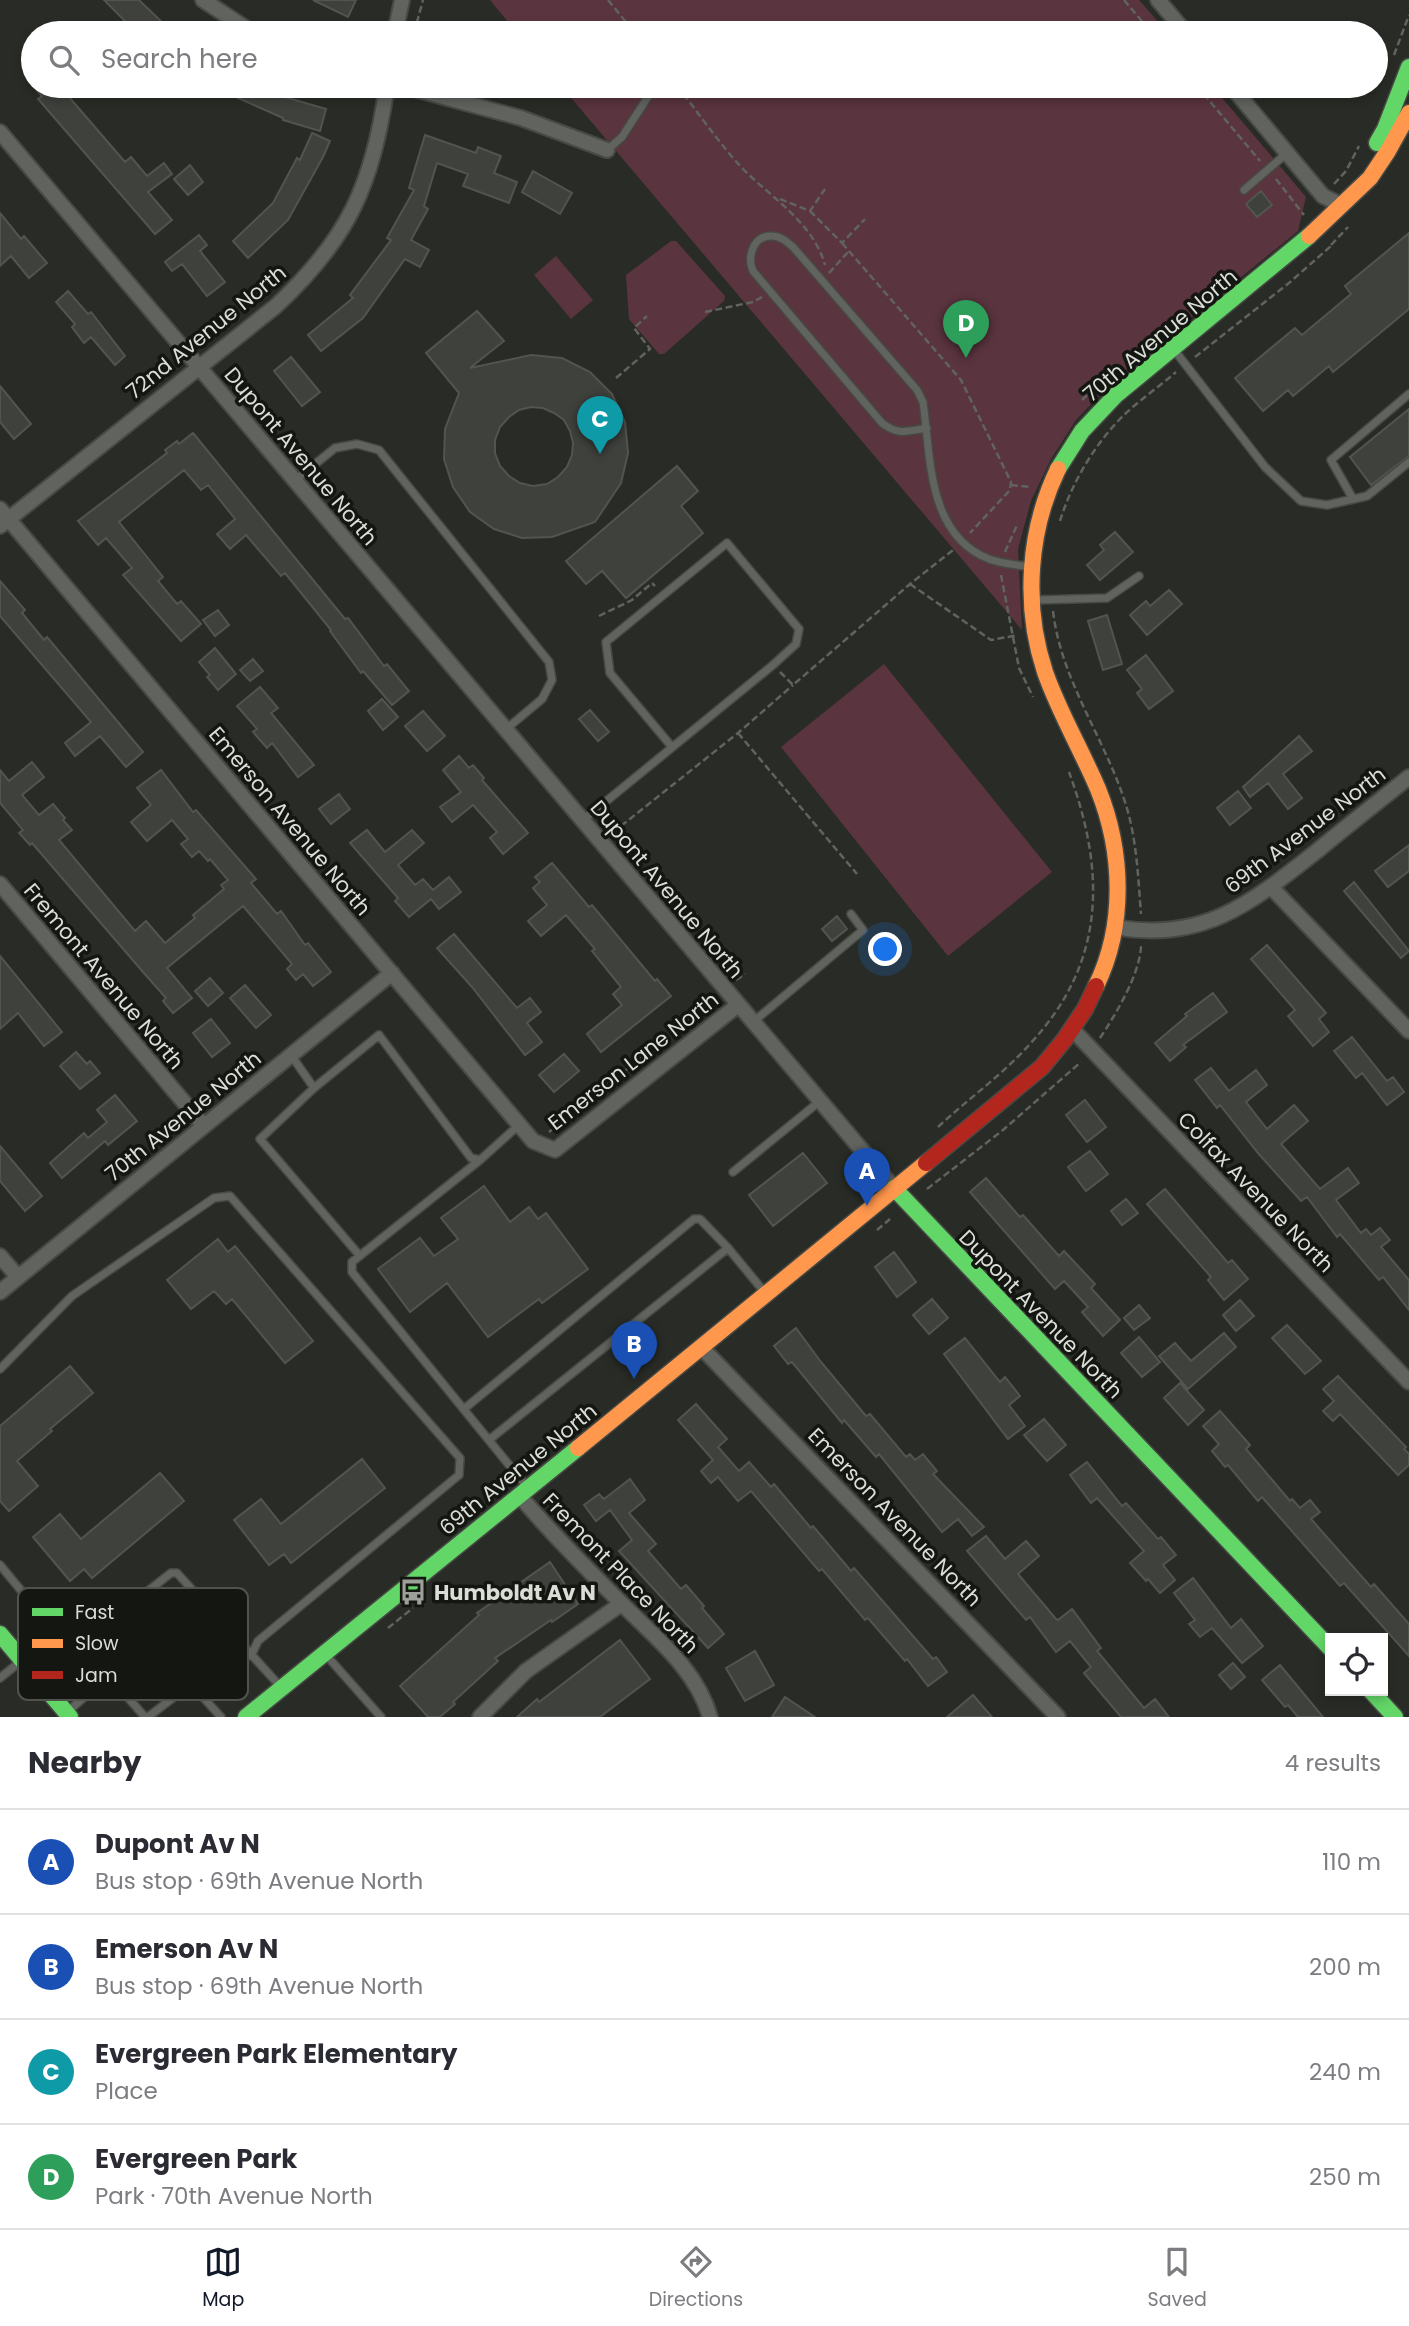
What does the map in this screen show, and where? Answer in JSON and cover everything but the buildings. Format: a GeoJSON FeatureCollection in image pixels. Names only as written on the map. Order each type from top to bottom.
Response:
{"type":"FeatureCollection","features":[{"type":"Feature","properties":{"kind":"street"},"geometry":{"type":"LineString","coordinates":[[203,0],[235,21]]}},
{"type":"Feature","properties":{"kind":"street"},"geometry":{"type":"LineString","coordinates":[[398,21],[402,0]]}},
{"type":"Feature","properties":{"kind":"street"},"geometry":{"type":"LineString","coordinates":[[1158,0],[1176,21]]}},
{"type":"Feature","properties":{"kind":"street","name":"70th Avenue North"},"geometry":{"type":"LineString","coordinates":[[1341,205],[1385,129],[1409,67]]}},
{"type":"Feature","properties":{"kind":"street","name":"72nd Avenue North"},"geometry":{"type":"LineString","coordinates":[[3,518],[276,306],[307,277],[334,243],[355,206],[371,167],[385,98]]}},
{"type":"Feature","properties":{"kind":"street"},"geometry":{"type":"LineString","coordinates":[[447,98],[521,118],[607,150]]}},
{"type":"Feature","properties":{"kind":"street"},"geometry":{"type":"LineString","coordinates":[[1241,98],[1323,196],[1341,205]]}},
{"type":"Feature","properties":{"kind":"street","name":"70th Avenue North"},"geometry":{"type":"LineString","coordinates":[[1115,926],[1118,885],[1108,820],[1094,779],[1046,674],[1037,646],[1031,600],[1032,567],[1036,533],[1046,499],[1061,466],[1082,431],[1120,391],[1300,245],[1375,173],[1409,113]]}},
{"type":"Feature","properties":{"kind":"street","name":"Dupont Avenue North"},"geometry":{"type":"LineString","coordinates":[[0,132],[907,1203],[1325,1643]]}},
{"type":"Feature","properties":{"kind":"street","name":"Emerson Avenue North"},"geometry":{"type":"LineString","coordinates":[[3,518],[533,1141],[555,1150]]}},
{"type":"Feature","properties":{"kind":"street","name":"69th Avenue North"},"geometry":{"type":"LineString","coordinates":[[246,1717],[1042,1067],[1073,1030],[1088,1006],[1104,971],[1115,926],[1141,931],[1190,927],[1218,918],[1271,887],[1409,777]]}},
{"type":"Feature","properties":{"kind":"street","name":"Fremont Avenue North"},"geometry":{"type":"LineString","coordinates":[[0,884],[204,1126]]}},
{"type":"Feature","properties":{"kind":"street"},"geometry":{"type":"LineString","coordinates":[[1271,887],[1409,1031]]}},
{"type":"Feature","properties":{"kind":"street","name":"70th Avenue North"},"geometry":{"type":"LineString","coordinates":[[0,1292],[391,972]]}},
{"type":"Feature","properties":{"kind":"street","name":"Emerson Lane North"},"geometry":{"type":"LineString","coordinates":[[555,1150],[738,1005]]}},
{"type":"Feature","properties":{"kind":"street","name":"Colfax Avenue North"},"geometry":{"type":"LineString","coordinates":[[1073,1030],[1409,1382]]}},
{"type":"Feature","properties":{"kind":"street"},"geometry":{"type":"LineString","coordinates":[[0,1256],[18,1277]]}},
{"type":"Feature","properties":{"kind":"street","name":"Emerson Avenue North"},"geometry":{"type":"LineString","coordinates":[[701,1347],[1058,1717]]}},
{"type":"Feature","properties":{"kind":"street","name":"Fremont Place North"},"geometry":{"type":"LineString","coordinates":[[523,1492],[621,1604],[663,1644],[691,1677],[710,1717]]}},
{"type":"Feature","properties":{"kind":"street"},"geometry":{"type":"LineString","coordinates":[[480,1717],[526,1671],[621,1604]]}},
{"type":"Feature","properties":{"kind":"street"},"geometry":{"type":"LineString","coordinates":[[0,1634],[18,1655]]}},
{"type":"Feature","properties":{"kind":"street"},"geometry":{"type":"LineString","coordinates":[[1376,1696],[1395,1717]]}},
{"type":"Feature","properties":{"kind":"lane"},"geometry":{"type":"LineString","coordinates":[[607,150],[622,137],[647,98]]}},
{"type":"Feature","properties":{"kind":"lane"},"geometry":{"type":"LineString","coordinates":[[1244,190],[1287,153]]}},
{"type":"Feature","properties":{"kind":"lane"},"geometry":{"type":"LineString","coordinates":[[927,428],[901,432],[893,431],[883,423],[753,271],[749,263],[750,253],[762,238],[782,238],[793,247],[917,390],[923,402],[927,428],[939,509],[947,526],[961,543],[989,559],[1032,567]]}},
{"type":"Feature","properties":{"kind":"lane"},"geometry":{"type":"LineString","coordinates":[[1172,348],[1265,467],[1301,501],[1326,505],[1367,496],[1409,462]]}},
{"type":"Feature","properties":{"kind":"lane"},"geometry":{"type":"LineString","coordinates":[[1353,499],[1331,460],[1409,394]]}},
{"type":"Feature","properties":{"kind":"lane"},"geometry":{"type":"LineString","coordinates":[[294,481],[335,448],[357,444],[379,450],[549,663],[552,680],[542,699],[505,730]]}},
{"type":"Feature","properties":{"kind":"lane"},"geometry":{"type":"LineString","coordinates":[[582,821],[773,665],[796,644],[799,629],[727,543],[606,642],[610,673],[672,747]]}},
{"type":"Feature","properties":{"kind":"lane"},"geometry":{"type":"LineString","coordinates":[[1031,600],[1107,598],[1139,576]]}},
{"type":"Feature","properties":{"kind":"lane"},"geometry":{"type":"LineString","coordinates":[[752,1022],[863,930],[851,914]]}},
{"type":"Feature","properties":{"kind":"lane"},"geometry":{"type":"LineString","coordinates":[[360,1256],[260,1139],[314,1088],[379,1035],[471,1158],[480,1160]]}},
{"type":"Feature","properties":{"kind":"lane"},"geometry":{"type":"LineString","coordinates":[[291,1055],[314,1088]]}},
{"type":"Feature","properties":{"kind":"lane"},"geometry":{"type":"LineString","coordinates":[[733,1172],[820,1101]]}},
{"type":"Feature","properties":{"kind":"lane"},"geometry":{"type":"LineString","coordinates":[[520,1125],[352,1262],[352,1272],[489,1440],[523,1492]]}},
{"type":"Feature","properties":{"kind":"lane"},"geometry":{"type":"LineString","coordinates":[[0,1369],[72,1296],[214,1198],[230,1196],[460,1458],[459,1475],[258,1641],[251,1656]]}},
{"type":"Feature","properties":{"kind":"lane"},"geometry":{"type":"LineString","coordinates":[[464,1409],[694,1219],[699,1219],[728,1248],[766,1295]]}},
{"type":"Feature","properties":{"kind":"lane"},"geometry":{"type":"LineString","coordinates":[[489,1440],[728,1248]]}},
{"type":"Feature","properties":{"kind":"lane"},"geometry":{"type":"LineString","coordinates":[[0,1565],[19,1588]]}},
{"type":"Feature","properties":{"kind":"lane"},"geometry":{"type":"LineString","coordinates":[[152,1588],[171,1573],[177,1573],[190,1588]]}},
{"type":"Feature","properties":{"kind":"lane"},"geometry":{"type":"LineString","coordinates":[[248,1653],[282,1688]]}},
{"type":"Feature","properties":{"kind":"lane"},"geometry":{"type":"LineString","coordinates":[[325,1653],[381,1717]]}},
{"type":"Feature","properties":{"kind":"lane"},"geometry":{"type":"LineString","coordinates":[[0,1678],[18,1663]]}},
{"type":"Feature","properties":{"kind":"lane"},"geometry":{"type":"LineString","coordinates":[[64,1712],[79,1700]]}},
{"type":"Feature","properties":{"kind":"lane"},"geometry":{"type":"LineString","coordinates":[[131,1700],[146,1717],[169,1700]]}},
{"type":"Feature","properties":{"kind":"lane"},"geometry":{"type":"LineString","coordinates":[[206,1700],[221,1717]]}},
{"type":"Feature","properties":{"kind":"path"},"geometry":{"type":"LineString","coordinates":[[418,21],[424,0]]}},
{"type":"Feature","properties":{"kind":"path"},"geometry":{"type":"LineString","coordinates":[[608,0],[625,21]]}},
{"type":"Feature","properties":{"kind":"path"},"geometry":{"type":"LineString","coordinates":[[1124,0],[1142,21]]}},
{"type":"Feature","properties":{"kind":"path"},"geometry":{"type":"LineString","coordinates":[[686,98],[741,167],[776,198],[820,250],[825,265],[821,279]]}},
{"type":"Feature","properties":{"kind":"path"},"geometry":{"type":"LineString","coordinates":[[810,211],[825,189]]}},
{"type":"Feature","properties":{"kind":"path"},"geometry":{"type":"LineString","coordinates":[[621,826],[738,733],[961,543],[1010,490],[1011,482],[961,380],[842,243],[810,211],[776,198]]}},
{"type":"Feature","properties":{"kind":"path"},"geometry":{"type":"LineString","coordinates":[[842,243],[865,219]]}},
{"type":"Feature","properties":{"kind":"path"},"geometry":{"type":"LineString","coordinates":[[1058,528],[1073,490],[1105,436],[1126,414],[1331,246]]}},
{"type":"Feature","properties":{"kind":"path"},"geometry":{"type":"LineString","coordinates":[[821,279],[838,265],[849,251]]}},
{"type":"Feature","properties":{"kind":"path"},"geometry":{"type":"LineString","coordinates":[[705,312],[753,302],[770,292]]}},
{"type":"Feature","properties":{"kind":"path"},"geometry":{"type":"LineString","coordinates":[[616,378],[650,349],[634,328],[647,316]]}},
{"type":"Feature","properties":{"kind":"path"},"geometry":{"type":"LineString","coordinates":[[1011,485],[1032,487]]}},
{"type":"Feature","properties":{"kind":"path"},"geometry":{"type":"LineString","coordinates":[[599,616],[632,600],[652,583],[663,596]]}},
{"type":"Feature","properties":{"kind":"path"},"geometry":{"type":"LineString","coordinates":[[910,584],[991,640],[1012,636],[1019,668],[1036,703]]}},
{"type":"Feature","properties":{"kind":"path"},"geometry":{"type":"LineString","coordinates":[[910,1177],[924,1191],[1073,1072],[1112,1020],[1130,984],[1141,951],[1138,865],[1125,802],[1063,657],[1056,630],[1053,599]]}},
{"type":"Feature","properties":{"kind":"path"},"geometry":{"type":"LineString","coordinates":[[773,665],[793,685]]}},
{"type":"Feature","properties":{"kind":"path"},"geometry":{"type":"LineString","coordinates":[[738,733],[857,874]]}},
{"type":"Feature","properties":{"kind":"path"},"geometry":{"type":"LineString","coordinates":[[933,1132],[1002,1073],[1053,1017],[1074,978],[1091,934],[1095,882],[1087,828],[1066,764]]}},
{"type":"Feature","properties":{"kind":"path"},"geometry":{"type":"LineString","coordinates":[[533,1141],[549,1132],[745,974]]}},
{"type":"Feature","properties":{"kind":"path"},"geometry":{"type":"LineString","coordinates":[[877,1230],[907,1203]]}},
{"type":"Feature","properties":{"kind":"path"},"geometry":{"type":"LineString","coordinates":[[380,1634],[413,1608]]}},
{"type":"Feature","properties":{"kind":"shaded area"},"geometry":{"type":"Polygon","coordinates":[[[490,0],[1139,0],[1157,21],[507,21],[490,0]]]}},
{"type":"Feature","properties":{"kind":"shaded area"},"geometry":{"type":"Polygon","coordinates":[[[571,98],[1222,98],[1306,197],[1298,231],[1114,380],[1076,420],[1051,459],[1031,501],[1018,549],[1022,630],[571,98]]]}},
{"type":"Feature","properties":{"kind":"shaded area"},"geometry":{"type":"Polygon","coordinates":[[[671,241],[676,241],[725,296],[724,301],[664,354],[659,354],[629,319],[626,275],[671,241]]]}},
{"type":"Feature","properties":{"kind":"shaded area"},"geometry":{"type":"Polygon","coordinates":[[[556,256],[593,300],[571,319],[534,275],[556,256]]]}},
{"type":"Feature","properties":{"kind":"shaded area"},"geometry":{"type":"Polygon","coordinates":[[[884,664],[1052,872],[948,956],[781,747],[884,664]]]}},
{"type":"Feature","properties":{"kind":"traffic: fast"},"geometry":{"type":"LineString","coordinates":[[1377,143],[1409,67]]}},
{"type":"Feature","properties":{"kind":"traffic: fast"},"geometry":{"type":"LineString","coordinates":[[1058,469],[1082,431],[1116,395],[1309,236]]}},
{"type":"Feature","properties":{"kind":"traffic: fast"},"geometry":{"type":"LineString","coordinates":[[894,1188],[1325,1643]]}},
{"type":"Feature","properties":{"kind":"traffic: fast"},"geometry":{"type":"LineString","coordinates":[[246,1717],[578,1448]]}},
{"type":"Feature","properties":{"kind":"traffic: fast"},"geometry":{"type":"LineString","coordinates":[[0,1634],[18,1655]]}},
{"type":"Feature","properties":{"kind":"traffic: fast"},"geometry":{"type":"LineString","coordinates":[[1376,1696],[1395,1717]]}},
{"type":"Feature","properties":{"kind":"traffic: fast"},"geometry":{"type":"LineString","coordinates":[[56,1700],[70,1717]]}},
{"type":"Feature","properties":{"kind":"traffic: slow"},"geometry":{"type":"LineString","coordinates":[[1309,236],[1370,178],[1409,113]]}},
{"type":"Feature","properties":{"kind":"traffic: slow"},"geometry":{"type":"LineString","coordinates":[[1058,469],[1040,518],[1032,569],[1032,595],[1038,647],[1045,672],[1098,789],[1112,837],[1118,888],[1116,913],[1106,963],[1096,986]]}},
{"type":"Feature","properties":{"kind":"traffic: slow"},"geometry":{"type":"LineString","coordinates":[[578,1448],[926,1163]]}},
{"type":"Feature","properties":{"kind":"traffic: jam"},"geometry":{"type":"LineString","coordinates":[[926,1163],[1042,1067],[1065,1039],[1085,1009],[1096,986]]}},
{"type":"Feature","properties":{"kind":"place","name":"Evergreen Park"},"geometry":{"type":"Point","coordinates":[966,358]}},
{"type":"Feature","properties":{"kind":"place","name":"Evergreen Park Elementary"},"geometry":{"type":"Point","coordinates":[600,454]}},
{"type":"Feature","properties":{"kind":"place","name":"Dupont Av N"},"geometry":{"type":"Point","coordinates":[867,1206]}},
{"type":"Feature","properties":{"kind":"place","name":"Emerson Av N"},"geometry":{"type":"Point","coordinates":[634,1379]}},
{"type":"Feature","properties":{"kind":"place","name":"Humboldt Av N"},"geometry":{"type":"Point","coordinates":[413,1592]}}]}
